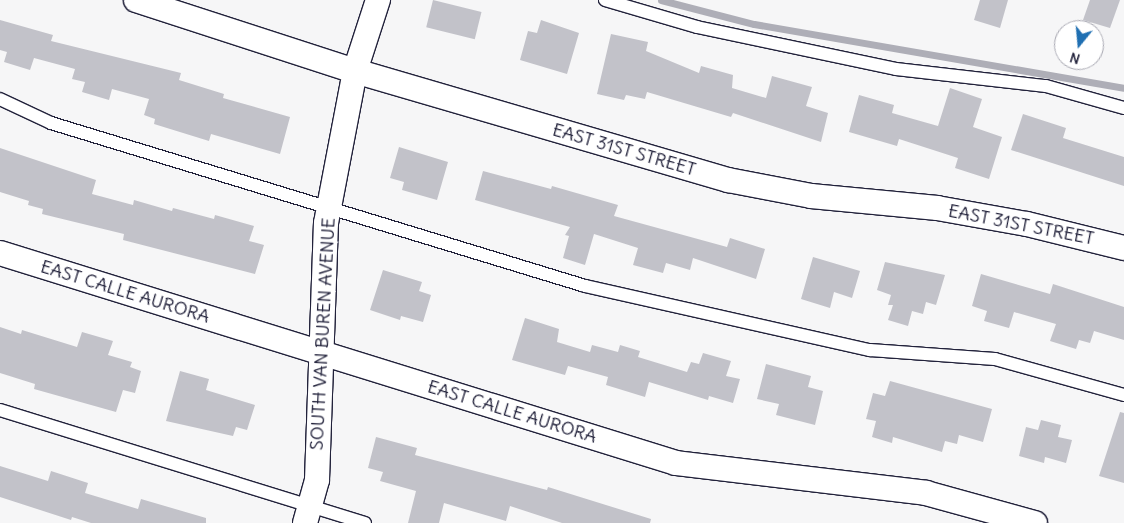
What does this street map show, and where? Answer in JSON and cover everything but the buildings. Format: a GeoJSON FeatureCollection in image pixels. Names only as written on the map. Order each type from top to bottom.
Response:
{"type":"FeatureCollection","features":[{"type":"Feature","properties":{"kind":"street","name":"EAST 31ST STREET"},"geometry":{"type":"LineString","coordinates":[[136,0],[355,71],[728,180],[812,196],[937,208],[1027,224],[1124,248]]}},
{"type":"Feature","properties":{"kind":"street","name":"SOUTH VAN BUREN AVENUE"},"geometry":{"type":"LineString","coordinates":[[308,515],[317,480],[319,352],[328,208],[355,71],[378,0]]}},
{"type":"Feature","properties":{"kind":"street","name":"EAST CALLE AURORA"},"geometry":{"type":"LineString","coordinates":[[0,252],[676,463],[926,493],[1035,523]]}},
{"type":"Feature","properties":{"kind":"lane"},"geometry":{"type":"LineString","coordinates":[[605,0],[697,27],[896,69],[1046,86],[1124,108]]}},
{"type":"Feature","properties":{"kind":"lane"},"geometry":{"type":"LineString","coordinates":[[0,99],[51,123],[585,286],[870,350],[995,359],[1124,394]]}},
{"type":"Feature","properties":{"kind":"lane"},"geometry":{"type":"LineString","coordinates":[[0,410],[308,515],[364,523]]}},
{"type":"Feature","properties":{"kind":"waterway"},"geometry":{"type":"LineString","coordinates":[[661,0],[754,24],[1124,88]]}}]}
